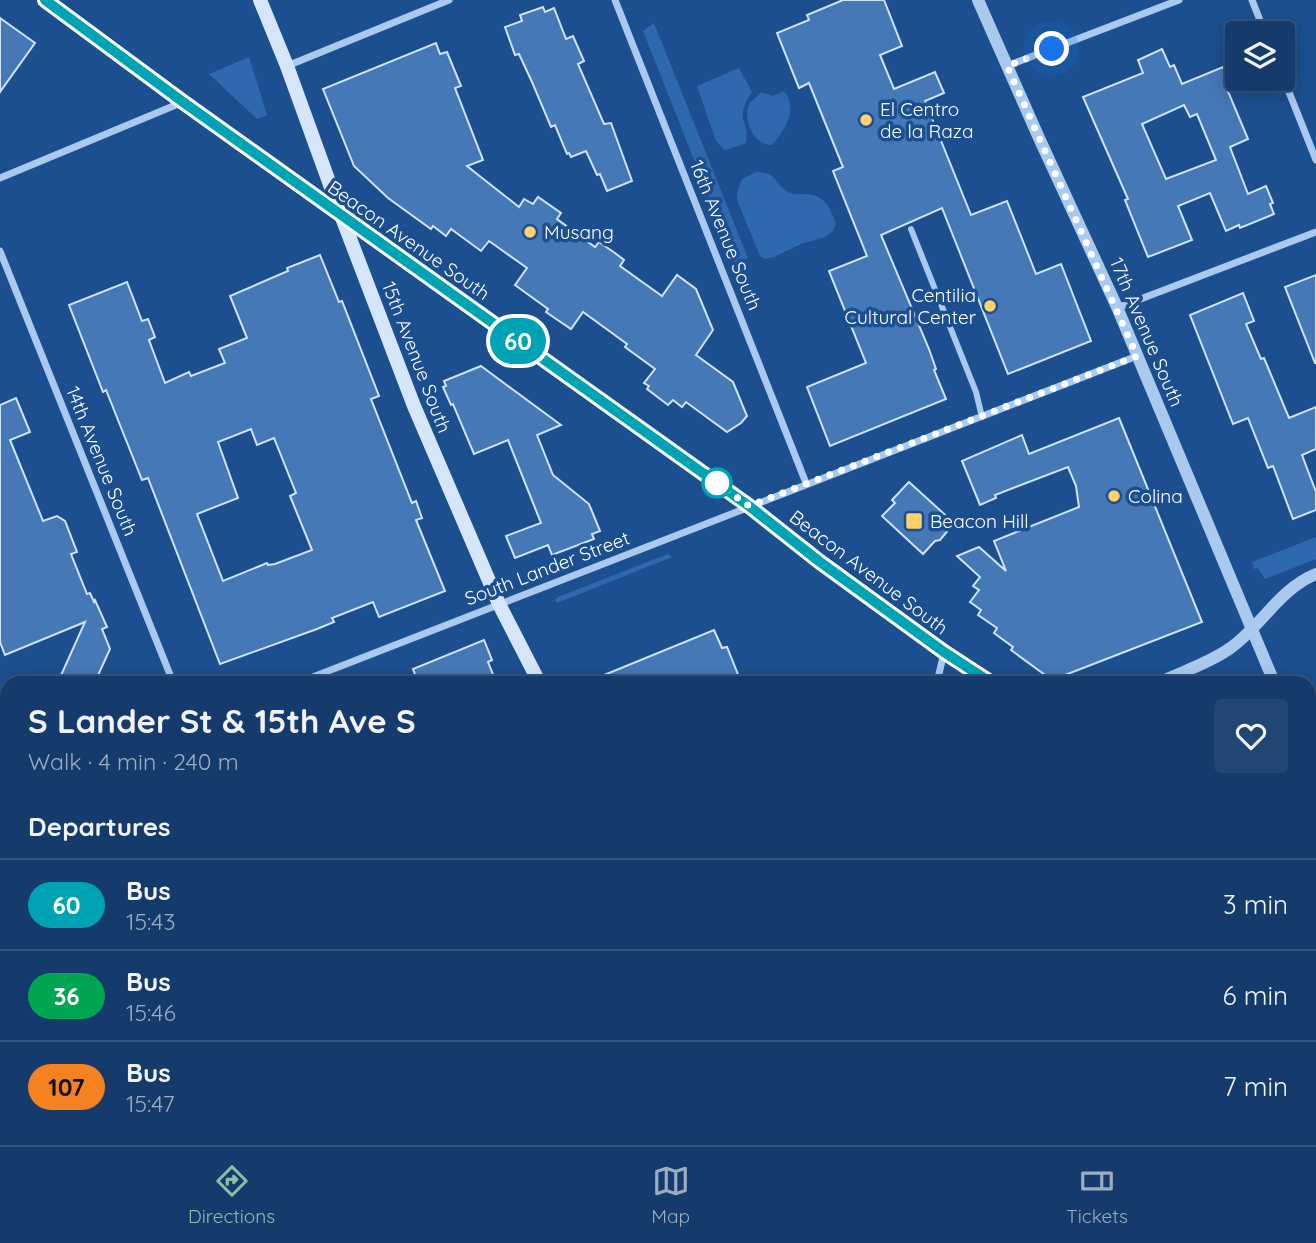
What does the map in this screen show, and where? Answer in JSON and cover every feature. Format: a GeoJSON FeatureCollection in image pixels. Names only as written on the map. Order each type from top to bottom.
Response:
{"type":"FeatureCollection","features":[{"type":"Feature","properties":{"kind":"main road","name":"Beacon Avenue South"},"geometry":{"type":"LineString","coordinates":[[44,0],[749,506],[820,562],[981,676]]}},
{"type":"Feature","properties":{"kind":"main road","name":"15th Avenue South"},"geometry":{"type":"LineString","coordinates":[[260,0],[288,66],[414,406],[499,604],[536,676]]}},
{"type":"Feature","properties":{"kind":"street"},"geometry":{"type":"LineString","coordinates":[[288,66],[449,0]]}},
{"type":"Feature","properties":{"kind":"street","name":"16th Avenue South"},"geometry":{"type":"LineString","coordinates":[[615,0],[806,483]]}},
{"type":"Feature","properties":{"kind":"street","name":"17th Avenue South"},"geometry":{"type":"LineString","coordinates":[[978,0],[1117,308],[1271,676]]}},
{"type":"Feature","properties":{"kind":"street"},"geometry":{"type":"LineString","coordinates":[[1007,66],[1179,0]]}},
{"type":"Feature","properties":{"kind":"street"},"geometry":{"type":"LineString","coordinates":[[1252,0],[1260,21]]}},
{"type":"Feature","properties":{"kind":"street"},"geometry":{"type":"LineString","coordinates":[[1289,91],[1316,160]]}},
{"type":"Feature","properties":{"kind":"street"},"geometry":{"type":"LineString","coordinates":[[0,178],[183,102]]}},
{"type":"Feature","properties":{"kind":"street"},"geometry":{"type":"LineString","coordinates":[[911,229],[976,392],[982,416]]}},
{"type":"Feature","properties":{"kind":"street"},"geometry":{"type":"LineString","coordinates":[[1117,308],[1316,232]]}},
{"type":"Feature","properties":{"kind":"street","name":"14th Avenue South"},"geometry":{"type":"LineString","coordinates":[[0,251],[171,676]]}},
{"type":"Feature","properties":{"kind":"street","name":"South Lander Street"},"geometry":{"type":"LineString","coordinates":[[315,676],[1137,356]]}},
{"type":"Feature","properties":{"kind":"street"},"geometry":{"type":"LineString","coordinates":[[1173,676],[1228,651],[1251,631],[1284,594],[1301,580],[1316,575]]}},
{"type":"Feature","properties":{"kind":"street"},"geometry":{"type":"LineString","coordinates":[[938,676],[944,652]]}},
{"type":"Feature","properties":{"kind":"shaded area"},"geometry":{"type":"Polygon","coordinates":[[[654,23],[748,258],[735,263],[643,31],[654,23]]]}},
{"type":"Feature","properties":{"kind":"shaded area"},"geometry":{"type":"Polygon","coordinates":[[[249,57],[267,115],[257,119],[209,74],[249,57]]]}},
{"type":"Feature","properties":{"kind":"shaded area"},"geometry":{"type":"Polygon","coordinates":[[[739,68],[752,92],[743,109],[746,143],[725,150],[716,141],[697,86],[739,68]]]}},
{"type":"Feature","properties":{"kind":"shaded area"},"geometry":{"type":"Polygon","coordinates":[[[784,91],[790,105],[789,119],[772,145],[765,144],[751,131],[747,118],[749,104],[761,92],[773,96],[784,91]]]}},
{"type":"Feature","properties":{"kind":"shaded area"},"geometry":{"type":"Polygon","coordinates":[[[756,172],[772,176],[790,193],[822,199],[829,207],[836,224],[832,232],[774,257],[765,259],[760,256],[737,200],[742,179],[756,172]]]}},
{"type":"Feature","properties":{"kind":"shaded area"},"geometry":{"type":"Polygon","coordinates":[[[1316,537],[1316,559],[1265,579],[1258,568],[1254,569],[1252,562],[1316,537]]]}},
{"type":"Feature","properties":{"kind":"shaded area"},"geometry":{"type":"Polygon","coordinates":[[[668,554],[672,557],[557,603],[555,600],[558,597],[668,554]]]}},
{"type":"Feature","properties":{"kind":"building"},"geometry":{"type":"Polygon","coordinates":[[[843,0],[884,0],[902,46],[880,55],[894,89],[935,72],[944,93],[925,101],[971,215],[1007,201],[1036,274],[1061,264],[1091,341],[1008,374],[942,208],[881,235],[929,349],[946,399],[830,446],[807,387],[866,363],[829,271],[867,256],[833,171],[843,167],[809,83],[799,88],[777,33],[809,20],[807,15],[843,0]]]}},
{"type":"Feature","properties":{"kind":"building"},"geometry":{"type":"Polygon","coordinates":[[[543,7],[545,12],[554,8],[566,39],[573,36],[584,61],[578,64],[604,124],[611,123],[632,181],[607,191],[586,151],[571,157],[567,154],[555,125],[551,127],[519,54],[515,55],[505,27],[522,21],[520,15],[543,7]]]}},
{"type":"Feature","properties":{"kind":"building"},"geometry":{"type":"Polygon","coordinates":[[[0,18],[35,43],[0,92],[0,18]]]}},
{"type":"Feature","properties":{"kind":"building"},"geometry":{"type":"Polygon","coordinates":[[[436,43],[440,54],[447,52],[461,86],[455,88],[483,160],[467,166],[519,207],[524,199],[533,204],[538,197],[561,213],[557,219],[595,247],[599,242],[615,253],[624,260],[620,266],[662,296],[677,275],[696,289],[713,330],[696,355],[733,382],[747,416],[741,423],[727,432],[686,402],[682,407],[673,400],[668,405],[647,389],[649,386],[644,383],[655,369],[625,347],[627,344],[583,312],[571,329],[515,285],[527,268],[489,241],[481,251],[451,229],[446,236],[433,226],[431,229],[388,198],[354,166],[323,89],[436,43]]]}},
{"type":"Feature","properties":{"kind":"building"},"geometry":{"type":"Polygon","coordinates":[[[1162,49],[1170,67],[1174,65],[1182,84],[1223,67],[1225,91],[1228,91],[1248,139],[1230,147],[1248,194],[1266,186],[1274,214],[1226,231],[1210,193],[1178,206],[1192,240],[1148,257],[1125,200],[1128,199],[1083,97],[1143,73],[1138,60],[1162,49]],[[1184,105],[1142,124],[1166,179],[1216,160],[1197,114],[1190,117],[1184,105]]]}},
{"type":"Feature","properties":{"kind":"building"},"geometry":{"type":"Polygon","coordinates":[[[320,255],[339,302],[342,301],[379,396],[371,399],[412,503],[416,501],[422,518],[416,520],[445,591],[379,617],[373,602],[332,618],[334,622],[317,629],[220,664],[148,478],[142,480],[106,390],[103,392],[69,305],[127,282],[142,321],[148,319],[155,337],[149,340],[165,383],[189,372],[191,376],[225,363],[219,349],[247,338],[230,296],[288,271],[287,268],[320,255]],[[251,429],[218,442],[238,498],[197,514],[223,581],[267,563],[275,564],[312,550],[290,496],[296,493],[274,438],[257,445],[251,429]]]}},
{"type":"Feature","properties":{"kind":"building"},"geometry":{"type":"Polygon","coordinates":[[[1316,275],[1316,363],[1315,363],[1285,287],[1316,275]]]}},
{"type":"Feature","properties":{"kind":"building"},"geometry":{"type":"Polygon","coordinates":[[[1243,293],[1254,321],[1246,324],[1261,359],[1264,358],[1289,418],[1316,407],[1316,449],[1302,455],[1316,492],[1316,510],[1293,519],[1273,466],[1268,468],[1248,418],[1233,424],[1190,315],[1243,293]]]}},
{"type":"Feature","properties":{"kind":"building"},"geometry":{"type":"Polygon","coordinates":[[[481,366],[561,425],[537,435],[553,475],[589,504],[600,531],[592,534],[594,539],[552,555],[548,545],[515,558],[506,536],[541,523],[508,440],[474,454],[443,387],[446,386],[444,381],[481,366]]]}},
{"type":"Feature","properties":{"kind":"building"},"geometry":{"type":"Polygon","coordinates":[[[16,398],[30,432],[10,440],[43,521],[57,516],[65,521],[77,552],[71,554],[87,594],[90,593],[94,602],[95,600],[107,627],[102,629],[110,649],[98,676],[61,676],[85,622],[5,655],[0,642],[0,405],[16,398]]]}},
{"type":"Feature","properties":{"kind":"building"},"geometry":{"type":"Polygon","coordinates":[[[1119,418],[1202,622],[1062,676],[1047,676],[1011,650],[1013,647],[994,633],[997,628],[978,615],[981,610],[970,602],[979,590],[973,586],[980,577],[957,556],[979,547],[1006,571],[994,541],[1079,507],[1076,486],[1068,467],[995,495],[996,498],[980,505],[962,461],[1022,435],[1029,454],[1119,418]]]}},
{"type":"Feature","properties":{"kind":"building"},"geometry":{"type":"Polygon","coordinates":[[[909,482],[954,523],[940,540],[935,541],[923,554],[882,516],[895,503],[892,500],[909,482]]]}},
{"type":"Feature","properties":{"kind":"building"},"geometry":{"type":"Polygon","coordinates":[[[714,630],[722,648],[727,647],[739,676],[602,676],[714,630]]]}},
{"type":"Feature","properties":{"kind":"building"},"geometry":{"type":"Polygon","coordinates":[[[484,640],[492,660],[488,662],[494,676],[416,676],[413,669],[484,640]]]}},
{"type":"Feature","properties":{"kind":"bus line","name":"60"},"geometry":{"type":"LineString","coordinates":[[45,0],[183,102],[749,506],[820,562],[944,652],[981,676]]}},
{"type":"Feature","properties":{"kind":"place","name":"El Centro de la Raza"},"geometry":{"type":"Point","coordinates":[866,120]}},
{"type":"Feature","properties":{"kind":"place","name":"Musang"},"geometry":{"type":"Point","coordinates":[530,232]}},
{"type":"Feature","properties":{"kind":"place","name":"Centilia Cultural Center"},"geometry":{"type":"Point","coordinates":[990,306]}},
{"type":"Feature","properties":{"kind":"place","name":"Colina"},"geometry":{"type":"Point","coordinates":[1114,496]}},
{"type":"Feature","properties":{"kind":"place","name":"Beacon Hill"},"geometry":{"type":"Point","coordinates":[914,521]}},
{"type":"Feature","properties":{"kind":"route"},"geometry":{"type":"LineString","coordinates":[[717,483],[749,506],[1137,356],[1007,66],[1052,49]]}}]}
